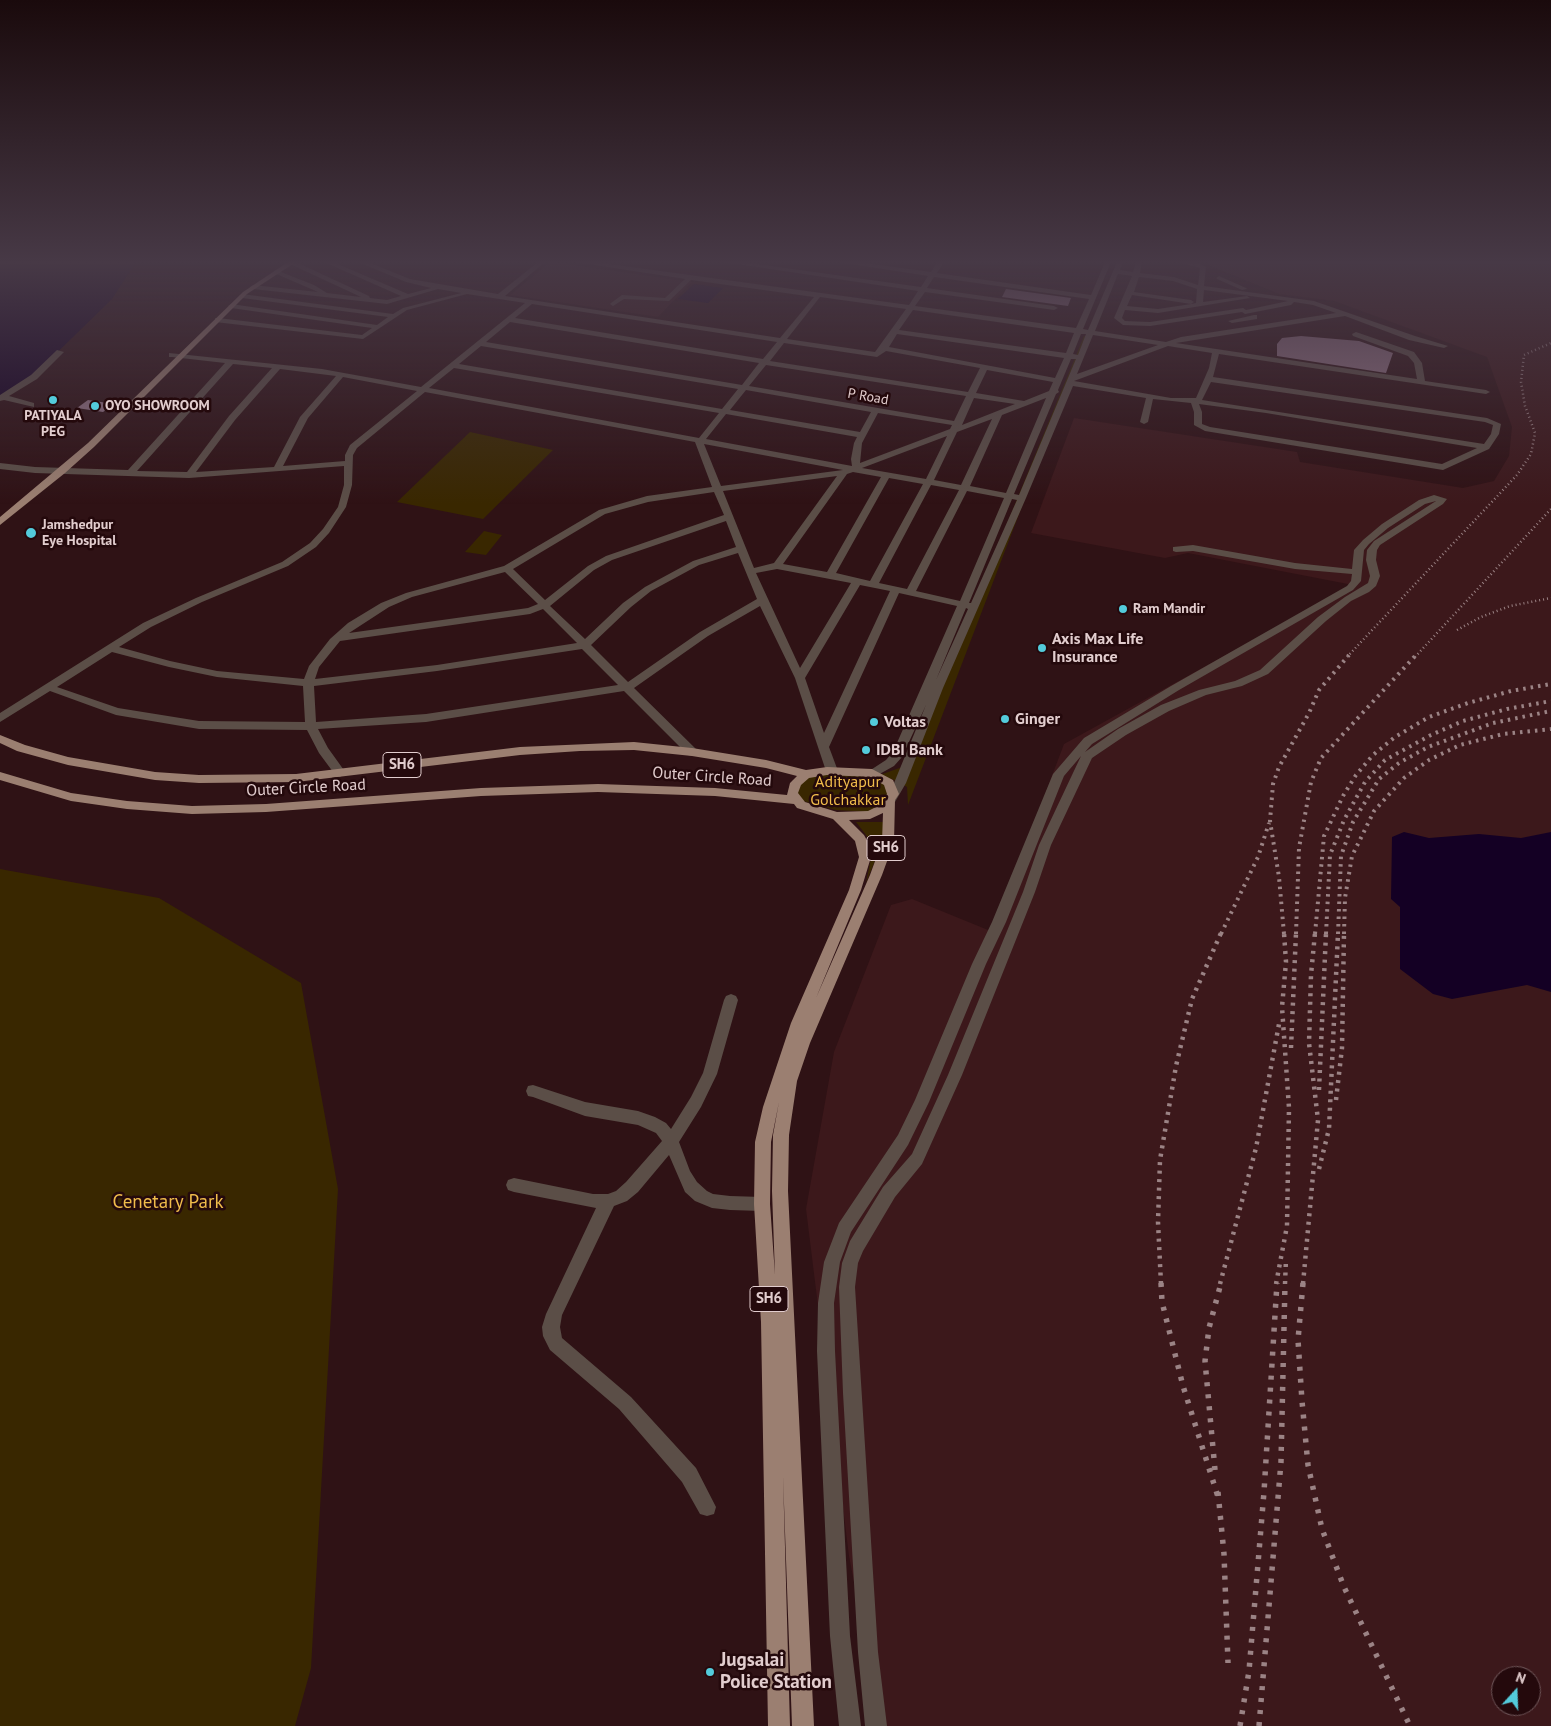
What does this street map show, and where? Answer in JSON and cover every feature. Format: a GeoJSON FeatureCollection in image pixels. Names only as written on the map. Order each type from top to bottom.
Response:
{"type":"FeatureCollection","features":[{"type":"Feature","properties":{"kind":"main road"},"geometry":{"type":"LineString","coordinates":[[0,513],[94,432],[185,343]]}},
{"type":"Feature","properties":{"kind":"main road"},"geometry":{"type":"LineString","coordinates":[[0,522],[62,471],[195,343]]}},
{"type":"Feature","properties":{"kind":"main road","name":"SH6"},"geometry":{"type":"LineString","coordinates":[[0,739],[21,748],[68,761],[155,776],[199,779],[252,780],[340,773],[492,754],[580,746],[634,746],[692,752],[766,764],[806,774],[832,771],[872,773],[889,783],[892,788],[888,842],[876,875],[803,1043],[790,1081],[781,1135],[780,1190],[803,1726]]}},
{"type":"Feature","properties":{"kind":"main road"},"geometry":{"type":"LineString","coordinates":[[796,800],[792,794],[794,788],[806,774]]}},
{"type":"Feature","properties":{"kind":"main road","name":"Outer Circle Road"},"geometry":{"type":"LineString","coordinates":[[0,776],[18,783],[71,797],[128,805],[192,810],[266,808],[481,792],[598,788],[715,792],[796,800]]}},
{"type":"Feature","properties":{"kind":"main road","name":"SH6"},"geometry":{"type":"LineString","coordinates":[[796,800],[810,809],[837,816],[870,815],[884,808],[890,800]]}},
{"type":"Feature","properties":{"kind":"main road","name":"SH6"},"geometry":{"type":"LineString","coordinates":[[779,1726],[770,1322],[762,1204],[763,1142],[770,1107],[798,1023],[855,890],[865,857],[864,846],[860,838],[837,816]]}},
{"type":"Feature","properties":{"kind":"street"},"geometry":{"type":"LineString","coordinates":[[0,718],[167,615],[285,564],[313,544],[326,531],[342,507],[348,485],[349,455],[353,447],[479,343]]}},
{"type":"Feature","properties":{"kind":"street","name":"P Road"},"geometry":{"type":"LineString","coordinates":[[479,343],[876,410],[957,427]]}},
{"type":"Feature","properties":{"kind":"street"},"geometry":{"type":"LineString","coordinates":[[645,343],[1024,403]]}},
{"type":"Feature","properties":{"kind":"street"},"geometry":{"type":"LineString","coordinates":[[700,441],[780,343]]}},
{"type":"Feature","properties":{"kind":"street"},"geometry":{"type":"LineString","coordinates":[[792,343],[877,355],[888,343]]}},
{"type":"Feature","properties":{"kind":"street"},"geometry":{"type":"LineString","coordinates":[[971,343],[1081,357]]}},
{"type":"Feature","properties":{"kind":"street"},"geometry":{"type":"LineString","coordinates":[[872,773],[890,763],[898,754],[927,692],[962,605],[1074,343]]}},
{"type":"Feature","properties":{"kind":"street"},"geometry":{"type":"LineString","coordinates":[[890,800],[900,782],[1087,343]]}},
{"type":"Feature","properties":{"kind":"street"},"geometry":{"type":"LineString","coordinates":[[1151,343],[1486,392]]}},
{"type":"Feature","properties":{"kind":"street"},"geometry":{"type":"LineString","coordinates":[[1072,381],[1172,343]]}},
{"type":"Feature","properties":{"kind":"street"},"geometry":{"type":"LineString","coordinates":[[1373,343],[1410,354],[1418,363],[1422,383]]}},
{"type":"Feature","properties":{"kind":"street"},"geometry":{"type":"LineString","coordinates":[[1430,343],[1444,346]]}},
{"type":"Feature","properties":{"kind":"street"},"geometry":{"type":"LineString","coordinates":[[884,348],[1059,381]]}},
{"type":"Feature","properties":{"kind":"street"},"geometry":{"type":"LineString","coordinates":[[2,398],[34,377],[60,352]]}},
{"type":"Feature","properties":{"kind":"street"},"geometry":{"type":"LineString","coordinates":[[1194,401],[1199,399],[1208,379],[1216,352]]}},
{"type":"Feature","properties":{"kind":"street"},"geometry":{"type":"LineString","coordinates":[[172,355],[342,374],[851,469],[1022,498]]}},
{"type":"Feature","properties":{"kind":"street"},"geometry":{"type":"LineString","coordinates":[[130,473],[231,361]]}},
{"type":"Feature","properties":{"kind":"street"},"geometry":{"type":"LineString","coordinates":[[452,365],[862,435]]}},
{"type":"Feature","properties":{"kind":"street"},"geometry":{"type":"LineString","coordinates":[[189,475],[232,418],[278,366]]}},
{"type":"Feature","properties":{"kind":"street"},"geometry":{"type":"LineString","coordinates":[[873,585],[957,427],[984,368]]}},
{"type":"Feature","properties":{"kind":"street"},"geometry":{"type":"LineString","coordinates":[[277,469],[304,417],[342,374]]}},
{"type":"Feature","properties":{"kind":"street"},"geometry":{"type":"LineString","coordinates":[[1194,401],[1198,412],[1198,425],[1208,430],[1443,467],[1486,447],[1495,434],[1497,424],[1487,420],[1208,379]]}},
{"type":"Feature","properties":{"kind":"street"},"geometry":{"type":"LineString","coordinates":[[1072,381],[1150,396],[1266,410],[1486,447]]}},
{"type":"Feature","properties":{"kind":"street"},"geometry":{"type":"LineString","coordinates":[[340,773],[323,750],[311,726],[308,683],[314,666],[322,654],[366,615],[409,595],[506,568],[602,512],[647,499],[851,469],[957,427],[1054,392]]}},
{"type":"Feature","properties":{"kind":"street"},"geometry":{"type":"LineString","coordinates":[[1144,422],[1150,396]]}},
{"type":"Feature","properties":{"kind":"street"},"geometry":{"type":"LineString","coordinates":[[2,398],[31,405]]}},
{"type":"Feature","properties":{"kind":"street"},"geometry":{"type":"LineString","coordinates":[[777,566],[851,469],[855,450],[876,410]]}},
{"type":"Feature","properties":{"kind":"street"},"geometry":{"type":"LineString","coordinates":[[910,593],[964,489],[999,413]]}},
{"type":"Feature","properties":{"kind":"street"},"geometry":{"type":"LineString","coordinates":[[700,441],[750,572],[800,678],[832,771]]}},
{"type":"Feature","properties":{"kind":"street"},"geometry":{"type":"LineString","coordinates":[[0,466],[62,471],[189,475],[348,463]]}},
{"type":"Feature","properties":{"kind":"street"},"geometry":{"type":"LineString","coordinates":[[830,575],[886,475]]}},
{"type":"Feature","properties":{"kind":"street"},"geometry":{"type":"LineString","coordinates":[[850,1726],[840,1636],[826,1350],[826,1303],[832,1262],[845,1228],[903,1140],[922,1102],[978,964],[999,922],[1059,774],[1088,741],[1175,688],[1350,588],[1356,581],[1359,550],[1366,542],[1385,526],[1422,502],[1434,498],[1443,498],[1377,543],[1372,550],[1371,560],[1375,576],[1373,584],[1366,590],[1348,599],[1322,619],[1264,672],[1238,684],[1202,692],[1165,708],[1139,722],[1087,756],[1044,845],[1029,892],[955,1075],[917,1159],[889,1192],[864,1232],[850,1263],[847,1287],[868,1652],[876,1726]]}},
{"type":"Feature","properties":{"kind":"street"},"geometry":{"type":"LineString","coordinates":[[338,638],[530,611],[545,606],[591,568],[609,558],[728,517]]}},
{"type":"Feature","properties":{"kind":"street"},"geometry":{"type":"LineString","coordinates":[[1176,549],[1193,548],[1295,566],[1358,572]]}},
{"type":"Feature","properties":{"kind":"street"},"geometry":{"type":"LineString","coordinates":[[111,648],[168,664],[217,674],[252,679],[308,683],[437,668],[584,645],[627,605],[648,589],[696,563],[741,549]]}},
{"type":"Feature","properties":{"kind":"street"},"geometry":{"type":"LineString","coordinates":[[750,572],[766,566],[777,566],[830,575],[973,607]]}},
{"type":"Feature","properties":{"kind":"street"},"geometry":{"type":"LineString","coordinates":[[506,568],[692,752]]}},
{"type":"Feature","properties":{"kind":"street"},"geometry":{"type":"LineString","coordinates":[[800,678],[857,581]]}},
{"type":"Feature","properties":{"kind":"street"},"geometry":{"type":"LineString","coordinates":[[823,748],[896,590]]}},
{"type":"Feature","properties":{"kind":"street"},"geometry":{"type":"LineString","coordinates":[[48,687],[116,711],[137,716],[213,726],[311,726],[426,718],[627,688],[704,634],[762,600]]}},
{"type":"Feature","properties":{"kind":"street"},"geometry":{"type":"LineString","coordinates":[[1059,774],[1075,778]]}},
{"type":"Feature","properties":{"kind":"street"},"geometry":{"type":"LineString","coordinates":[[514,1185],[593,1201],[608,1201],[622,1196],[671,1141],[696,1102],[710,1074],[731,1000]]}},
{"type":"Feature","properties":{"kind":"street"},"geometry":{"type":"LineString","coordinates":[[533,1091],[585,1109],[638,1118],[650,1122],[661,1128],[671,1141],[684,1175],[691,1187],[701,1196],[712,1201],[762,1204]]}},
{"type":"Feature","properties":{"kind":"street"},"geometry":{"type":"LineString","coordinates":[[608,1201],[554,1314],[551,1327],[552,1336],[556,1344],[625,1403],[656,1437],[688,1475],[706,1507]]}},
{"type":"Feature","properties":{"kind":"street"},"geometry":{"type":"LineString","coordinates":[[845,1228],[864,1232]]}},
{"type":"Feature","properties":{"kind":"shaded area"},"geometry":{"type":"Polygon","coordinates":[[[0,343],[67,343],[33,376],[0,397],[0,343]]]}},
{"type":"Feature","properties":{"kind":"shaded area"},"geometry":{"type":"Polygon","coordinates":[[[1448,343],[1551,343],[1551,1726],[882,1726],[849,1556],[806,1209],[834,1052],[891,905],[912,899],[993,932],[1064,744],[1353,585],[1188,553],[1165,558],[1031,533],[1074,418],[1297,452],[1300,462],[1463,488],[1494,481],[1509,456],[1512,427],[1487,357],[1448,343]]]}},
{"type":"Feature","properties":{"kind":"shaded area"},"geometry":{"type":"Polygon","coordinates":[[[1404,832],[1429,838],[1479,834],[1521,838],[1551,832],[1551,992],[1527,985],[1452,999],[1433,994],[1400,969],[1400,907],[1391,899],[1392,837],[1404,832]]]}},
{"type":"Feature","properties":{"kind":"green space"},"geometry":{"type":"Polygon","coordinates":[[[1081,343],[1085,343],[908,805],[907,787],[892,779],[877,776],[905,766],[915,748],[1081,343]]]}},
{"type":"Feature","properties":{"kind":"green space"},"geometry":{"type":"Polygon","coordinates":[[[470,432],[553,450],[483,519],[397,502],[470,432]]]}},
{"type":"Feature","properties":{"kind":"green space"},"geometry":{"type":"Polygon","coordinates":[[[484,531],[502,535],[486,555],[465,552],[484,531]]]}},
{"type":"Feature","properties":{"kind":"green space","name":"Adityapur Golchakkar"},"geometry":{"type":"Polygon","coordinates":[[[823,772],[879,778],[890,793],[884,805],[869,812],[836,810],[803,801],[796,793],[804,778],[823,772]]]}},
{"type":"Feature","properties":{"kind":"green space"},"geometry":{"type":"Polygon","coordinates":[[[856,822],[885,822],[884,838],[866,883],[873,848],[856,822]]]}},
{"type":"Feature","properties":{"kind":"green space","name":"Cenetary Park"},"geometry":{"type":"Polygon","coordinates":[[[0,869],[159,898],[301,983],[338,1189],[311,1668],[295,1726],[0,1726],[0,869]]]}},
{"type":"Feature","properties":{"kind":"building"},"geometry":{"type":"Polygon","coordinates":[[[1363,343],[1393,353],[1386,373],[1277,356],[1277,344],[1363,343]]]}},
{"type":"Feature","properties":{"kind":"building","name":"OYO SHOWROOM"},"geometry":{"type":"Polygon","coordinates":[[[88,400],[114,404],[103,412],[77,408],[88,400]]]}},
{"type":"Feature","properties":{"kind":"railway"},"geometry":{"type":"LineString","coordinates":[[1347,657],[1517,475],[1531,454],[1535,433],[1525,406],[1521,382],[1524,355],[1551,343]]}},
{"type":"Feature","properties":{"kind":"railway"},"geometry":{"type":"LineString","coordinates":[[1415,657],[1551,509]]}},
{"type":"Feature","properties":{"kind":"railway"},"geometry":{"type":"LineString","coordinates":[[1457,630],[1481,617],[1510,606],[1551,598]]}},
{"type":"Feature","properties":{"kind":"railway"},"geometry":{"type":"LineString","coordinates":[[1284,934],[1279,877],[1270,821],[1273,784],[1279,767],[1309,713],[1319,690],[1349,655]]}},
{"type":"Feature","properties":{"kind":"railway"},"geometry":{"type":"LineString","coordinates":[[1296,934],[1299,848],[1311,782],[1321,758],[1416,655]]}},
{"type":"Feature","properties":{"kind":"railway"},"geometry":{"type":"LineString","coordinates":[[1315,934],[1324,836],[1343,796],[1356,775],[1373,755],[1395,737],[1429,717],[1468,703],[1511,691],[1551,684]]}},
{"type":"Feature","properties":{"kind":"railway"},"geometry":{"type":"LineString","coordinates":[[1326,934],[1330,855],[1344,820],[1365,782],[1385,760],[1431,735],[1463,721],[1507,709],[1551,701]]}},
{"type":"Feature","properties":{"kind":"railway"},"geometry":{"type":"LineString","coordinates":[[1338,934],[1341,856],[1353,822],[1379,779],[1399,763],[1428,747],[1493,723],[1551,711]]}},
{"type":"Feature","properties":{"kind":"railway"},"geometry":{"type":"LineString","coordinates":[[1344,934],[1345,898],[1352,856],[1374,811],[1404,778],[1429,760],[1460,745],[1503,734],[1551,729]]}},
{"type":"Feature","properties":{"kind":"railway"},"geometry":{"type":"LineString","coordinates":[[1221,934],[1258,857],[1269,823]]}},
{"type":"Feature","properties":{"kind":"railway"},"geometry":{"type":"LineString","coordinates":[[1161,1284],[1158,1222],[1160,1160],[1176,1066],[1192,999],[1221,933]]}},
{"type":"Feature","properties":{"kind":"railway"},"geometry":{"type":"LineString","coordinates":[[1276,1284],[1287,1226],[1289,1108],[1282,1007],[1286,962],[1284,933]]}},
{"type":"Feature","properties":{"kind":"railway"},"geometry":{"type":"LineString","coordinates":[[1291,1048],[1296,933]]}},
{"type":"Feature","properties":{"kind":"railway"},"geometry":{"type":"LineString","coordinates":[[1303,1284],[1318,1120],[1309,1043],[1311,975],[1315,933]]}},
{"type":"Feature","properties":{"kind":"railway"},"geometry":{"type":"LineString","coordinates":[[1319,1090],[1326,933]]}},
{"type":"Feature","properties":{"kind":"railway"},"geometry":{"type":"LineString","coordinates":[[1319,1169],[1329,1129],[1338,933]]}},
{"type":"Feature","properties":{"kind":"railway"},"geometry":{"type":"LineString","coordinates":[[1336,1100],[1342,1048],[1344,933]]}},
{"type":"Feature","properties":{"kind":"railway"},"geometry":{"type":"LineString","coordinates":[[1220,1284],[1256,1148],[1279,1024]]}},
{"type":"Feature","properties":{"kind":"railway"},"geometry":{"type":"LineString","coordinates":[[1285,1284],[1286,1259]]}},
{"type":"Feature","properties":{"kind":"railway"},"geometry":{"type":"LineString","coordinates":[[1161,1283],[1162,1302],[1183,1386],[1219,1499]]}},
{"type":"Feature","properties":{"kind":"railway"},"geometry":{"type":"LineString","coordinates":[[1215,1470],[1205,1361],[1209,1328],[1221,1283]]}},
{"type":"Feature","properties":{"kind":"railway"},"geometry":{"type":"LineString","coordinates":[[1240,1726],[1249,1671],[1264,1492],[1277,1283]]}},
{"type":"Feature","properties":{"kind":"railway"},"geometry":{"type":"LineString","coordinates":[[1259,1726],[1281,1462],[1285,1283]]}},
{"type":"Feature","properties":{"kind":"railway"},"geometry":{"type":"LineString","coordinates":[[1303,1283],[1298,1340],[1302,1401],[1308,1465],[1322,1529],[1344,1587],[1410,1726]]}},
{"type":"Feature","properties":{"kind":"railway"},"geometry":{"type":"LineString","coordinates":[[1218,1492],[1219,1499]]}},
{"type":"Feature","properties":{"kind":"railway"},"geometry":{"type":"LineString","coordinates":[[1219,1499],[1224,1554],[1228,1663]]}},
{"type":"Feature","properties":{"kind":"place","name":"PATIYALA PEG"},"geometry":{"type":"Point","coordinates":[53,400]}},
{"type":"Feature","properties":{"kind":"place","name":"OYO SHOWROOM"},"geometry":{"type":"Point","coordinates":[95,406]}},
{"type":"Feature","properties":{"kind":"place","name":"Jamshedpur Eye Hospital"},"geometry":{"type":"Point","coordinates":[31,533]}},
{"type":"Feature","properties":{"kind":"place","name":"Ram Mandir"},"geometry":{"type":"Point","coordinates":[1123,609]}},
{"type":"Feature","properties":{"kind":"place","name":"Axis Max Life Insurance"},"geometry":{"type":"Point","coordinates":[1042,648]}},
{"type":"Feature","properties":{"kind":"place","name":"Ginger"},"geometry":{"type":"Point","coordinates":[1005,719]}},
{"type":"Feature","properties":{"kind":"place","name":"Voltas"},"geometry":{"type":"Point","coordinates":[874,722]}},
{"type":"Feature","properties":{"kind":"place","name":"IDBI Bank"},"geometry":{"type":"Point","coordinates":[866,750]}},
{"type":"Feature","properties":{"kind":"place","name":"Jugsalai Police Station"},"geometry":{"type":"Point","coordinates":[710,1672]}}]}
